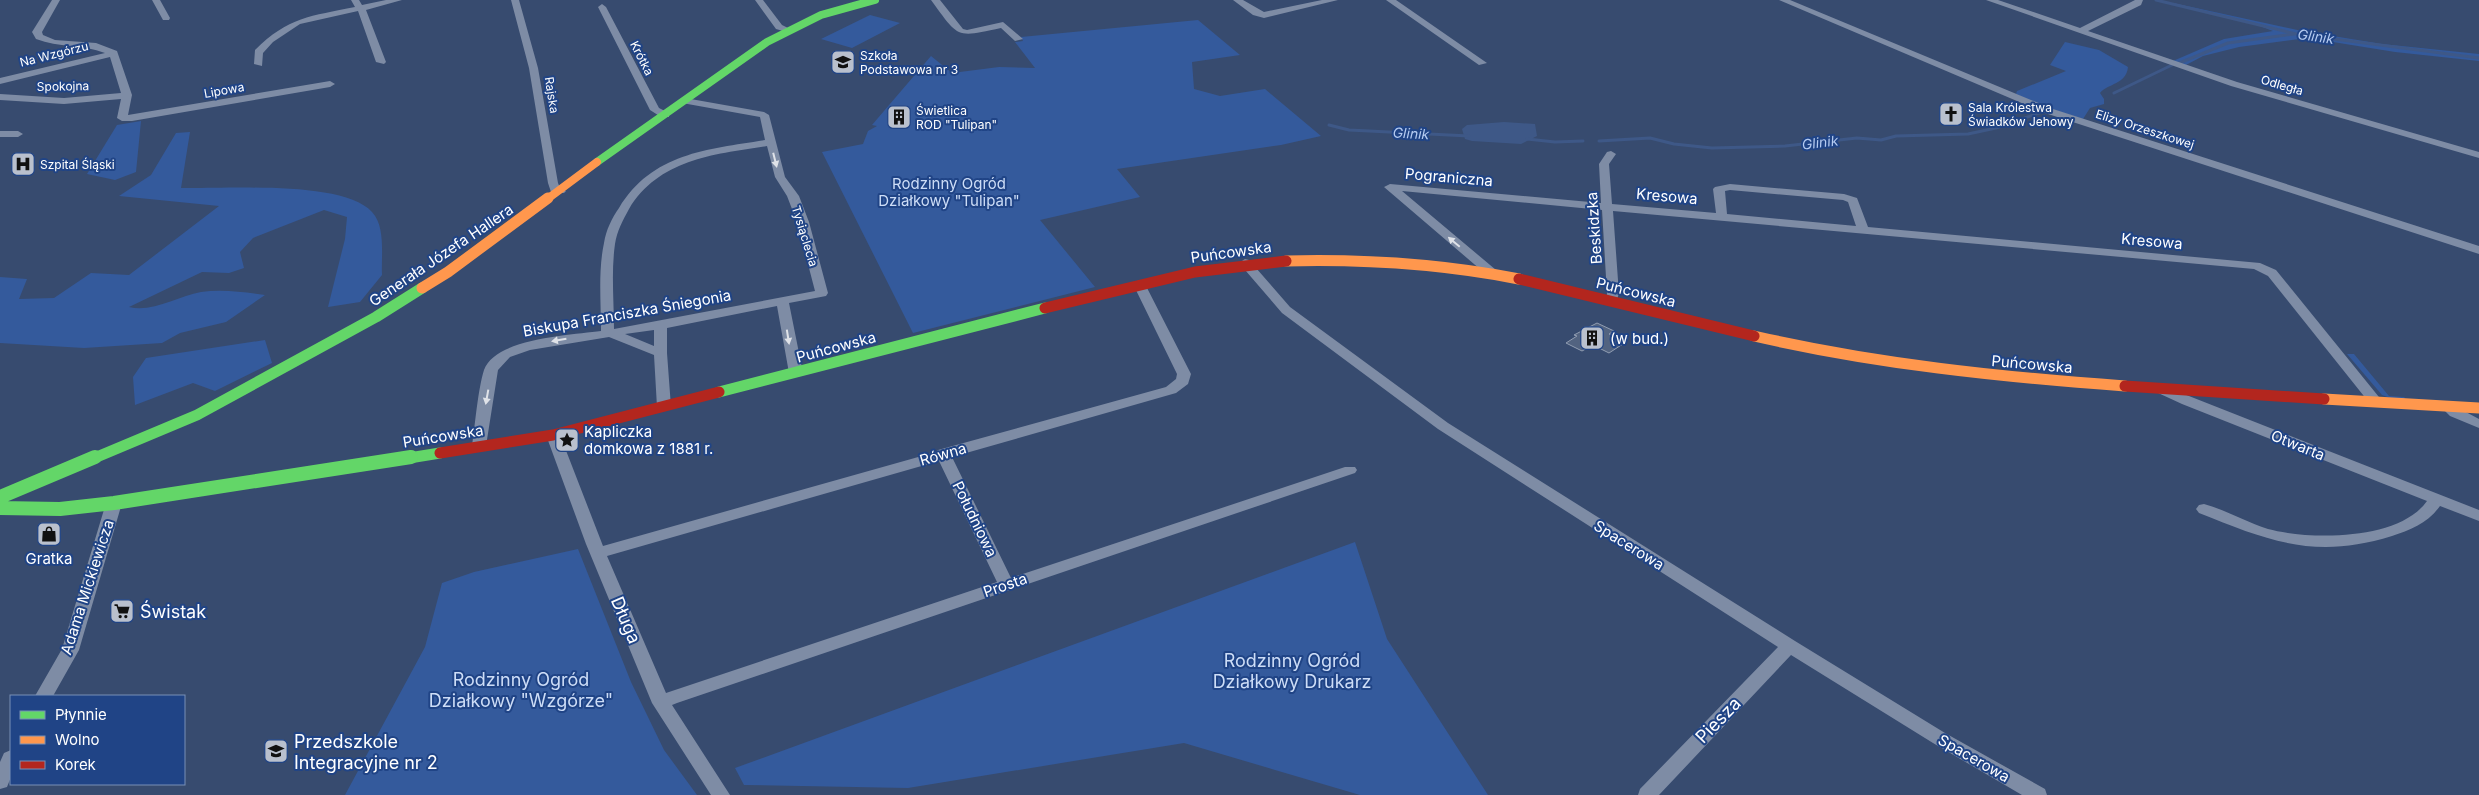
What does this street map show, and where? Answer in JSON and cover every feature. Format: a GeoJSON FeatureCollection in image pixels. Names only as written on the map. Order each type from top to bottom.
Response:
{"type":"FeatureCollection","features":[{"type":"Feature","properties":{"kind":"street"},"geometry":{"type":"LineString","coordinates":[[56,0],[37,32],[39,37],[49,42],[96,46],[114,53],[127,95]]}},
{"type":"Feature","properties":{"kind":"street"},"geometry":{"type":"LineString","coordinates":[[156,0],[166,18]]}},
{"type":"Feature","properties":{"kind":"street"},"geometry":{"type":"LineString","coordinates":[[259,64],[258,52],[270,40],[297,22],[358,4],[398,0]]}},
{"type":"Feature","properties":{"kind":"street","name":"Rajska"},"geometry":{"type":"LineString","coordinates":[[515,0],[526,31],[539,89],[553,183],[555,190],[560,191]]}},
{"type":"Feature","properties":{"kind":"street"},"geometry":{"type":"LineString","coordinates":[[760,0],[779,27],[787,31]]}},
{"type":"Feature","properties":{"kind":"street","name":"Generała Józefa Hallera"},"geometry":{"type":"LineString","coordinates":[[0,496],[197,415],[233,397],[415,294],[767,42],[832,11],[875,0]]}},
{"type":"Feature","properties":{"kind":"street"},"geometry":{"type":"LineString","coordinates":[[935,0],[960,31],[967,33],[1003,25],[1018,39]]}},
{"type":"Feature","properties":{"kind":"street"},"geometry":{"type":"LineString","coordinates":[[1237,0],[1262,15],[1334,0]]}},
{"type":"Feature","properties":{"kind":"street"},"geometry":{"type":"LineString","coordinates":[[1390,0],[1482,62]]}},
{"type":"Feature","properties":{"kind":"street","name":"Elizy Orzeszkowej"},"geometry":{"type":"LineString","coordinates":[[1783,0],[2049,111],[2479,250]]}},
{"type":"Feature","properties":{"kind":"street","name":"Odległa"},"geometry":{"type":"LineString","coordinates":[[1990,0],[2234,84],[2479,155]]}},
{"type":"Feature","properties":{"kind":"street"},"geometry":{"type":"LineString","coordinates":[[2081,31],[2138,3],[2139,0]]}},
{"type":"Feature","properties":{"kind":"street"},"geometry":{"type":"LineString","coordinates":[[358,4],[381,62]]}},
{"type":"Feature","properties":{"kind":"street","name":"Krótka"},"geometry":{"type":"LineString","coordinates":[[602,7],[655,110],[665,114]]}},
{"type":"Feature","properties":{"kind":"street","name":"Na Wzgórzu"},"geometry":{"type":"LineString","coordinates":[[0,81],[114,53]]}},
{"type":"Feature","properties":{"kind":"street","name":"Lipowa"},"geometry":{"type":"LineString","coordinates":[[127,95],[122,118],[132,118],[330,84]]}},
{"type":"Feature","properties":{"kind":"street","name":"Spokojna"},"geometry":{"type":"LineString","coordinates":[[0,97],[43,100],[109,98],[127,95]]}},
{"type":"Feature","properties":{"kind":"street","name":"Tysiąclecia"},"geometry":{"type":"LineString","coordinates":[[685,101],[764,115],[780,178],[793,196],[803,222],[822,292]]}},
{"type":"Feature","properties":{"kind":"street"},"geometry":{"type":"LineString","coordinates":[[0,134],[18,134]]}},
{"type":"Feature","properties":{"kind":"street"},"geometry":{"type":"LineString","coordinates":[[660,353],[608,332],[609,247],[615,225],[628,196],[663,168],[676,161],[771,142]]}},
{"type":"Feature","properties":{"kind":"street","name":"Beskidzka"},"geometry":{"type":"LineString","coordinates":[[1611,154],[1604,164],[1613,294],[1611,301]]}},
{"type":"Feature","properties":{"kind":"street","name":"Pograniczna"},"geometry":{"type":"LineString","coordinates":[[1492,273],[1390,187],[1608,207]]}},
{"type":"Feature","properties":{"kind":"street","name":"Kresowa"},"geometry":{"type":"LineString","coordinates":[[1722,217],[1719,189],[1730,187],[1844,197],[1853,200],[1863,231]]}},
{"type":"Feature","properties":{"kind":"street","name":"Kresowa"},"geometry":{"type":"LineString","coordinates":[[1608,207],[2256,266],[2272,273],[2376,402]]}},
{"type":"Feature","properties":{"kind":"street","name":"Puńcowska"},"geometry":{"type":"LineString","coordinates":[[0,508],[60,509],[114,504],[553,435],[664,408],[1139,284],[1210,268],[1244,263],[1349,258],[1415,263],[1492,273],[1717,328],[1853,357],[1964,374],[2479,408]]}},
{"type":"Feature","properties":{"kind":"street","name":"Spacerowa"},"geometry":{"type":"LineString","coordinates":[[1244,263],[1286,310],[1443,426],[1789,646],[1939,738],[2038,795]]}},
{"type":"Feature","properties":{"kind":"street","name":"Równa"},"geometry":{"type":"LineString","coordinates":[[598,553],[943,453],[1172,390],[1178,387],[1183,380],[1184,374],[1139,284]]}},
{"type":"Feature","properties":{"kind":"street","name":"Biskupa Franciszka Śniegonia"},"geometry":{"type":"LineString","coordinates":[[479,446],[492,369],[505,354],[527,346],[661,325],[822,292]]}},
{"type":"Feature","properties":{"kind":"street"},"geometry":{"type":"LineString","coordinates":[[782,301],[796,373]]}},
{"type":"Feature","properties":{"kind":"street"},"geometry":{"type":"LineString","coordinates":[[661,325],[660,353],[664,408]]}},
{"type":"Feature","properties":{"kind":"street","name":"Otwarta"},"geometry":{"type":"LineString","coordinates":[[2161,388],[2187,401],[2479,516]]}},
{"type":"Feature","properties":{"kind":"street"},"geometry":{"type":"LineString","coordinates":[[2447,406],[2455,413],[2479,424]]}},
{"type":"Feature","properties":{"kind":"street","name":"Długa"},"geometry":{"type":"LineString","coordinates":[[553,435],[598,553],[661,703],[721,795]]}},
{"type":"Feature","properties":{"kind":"street","name":"Południowa"},"geometry":{"type":"LineString","coordinates":[[943,453],[1006,584]]}},
{"type":"Feature","properties":{"kind":"street","name":"Prosta"},"geometry":{"type":"LineString","coordinates":[[661,703],[1006,584],[1350,470]]}},
{"type":"Feature","properties":{"kind":"street"},"geometry":{"type":"LineString","coordinates":[[2204,509],[2274,536],[2311,542],[2361,538],[2400,528],[2419,518],[2435,504],[2436,500]]}},
{"type":"Feature","properties":{"kind":"street","name":"Adama Mickiewicza"},"geometry":{"type":"LineString","coordinates":[[45,695],[70,650],[114,504]]}},
{"type":"Feature","properties":{"kind":"street","name":"Piesza"},"geometry":{"type":"LineString","coordinates":[[1647,795],[1789,646]]}},
{"type":"Feature","properties":{"kind":"street"},"geometry":{"type":"LineString","coordinates":[[0,781],[10,760]]}},
{"type":"Feature","properties":{"kind":"green space"},"geometry":{"type":"Polygon","coordinates":[[[2173,3],[2302,31],[2382,44],[2479,54],[2479,61],[2395,52],[2308,38],[2239,47],[2203,56],[2186,65],[2173,61],[2224,39],[2273,31],[2252,23],[2169,4],[2173,3]]]}},
{"type":"Feature","properties":{"kind":"green space"},"geometry":{"type":"Polygon","coordinates":[[[870,15],[900,23],[852,48],[821,39],[870,15]]]}},
{"type":"Feature","properties":{"kind":"green space","name":"Rodzinny Ogród Działkowy \"Tulipan\""},"geometry":{"type":"Polygon","coordinates":[[[1198,20],[1240,55],[1192,62],[1194,89],[1220,96],[1265,89],[1321,136],[1281,145],[1117,169],[1140,197],[1040,220],[1095,287],[913,333],[822,152],[863,144],[868,131],[877,126],[872,125],[931,56],[952,73],[999,67],[1035,68],[1015,42],[1023,41],[1021,37],[1198,20]]]}},
{"type":"Feature","properties":{"kind":"green space"},"geometry":{"type":"Polygon","coordinates":[[[2065,42],[2099,50],[2128,67],[2124,77],[2100,93],[2104,99],[2104,104],[2090,108],[2083,119],[2042,106],[2016,94],[2017,91],[2066,71],[2050,65],[2065,42]]]}},
{"type":"Feature","properties":{"kind":"green space"},"geometry":{"type":"Polygon","coordinates":[[[141,121],[136,172],[115,180],[87,174],[117,125],[141,121]]]}},
{"type":"Feature","properties":{"kind":"green space"},"geometry":{"type":"Polygon","coordinates":[[[190,132],[181,188],[282,188],[310,191],[336,195],[357,202],[372,212],[381,234],[382,275],[360,302],[328,307],[345,239],[347,217],[324,210],[253,238],[240,252],[244,268],[229,273],[202,272],[129,307],[147,308],[192,294],[209,291],[233,291],[265,295],[226,322],[180,333],[162,343],[84,348],[0,343],[0,277],[27,279],[19,299],[54,298],[91,273],[129,275],[219,206],[119,196],[151,175],[176,133],[190,132]]]}},
{"type":"Feature","properties":{"kind":"green space"},"geometry":{"type":"Polygon","coordinates":[[[265,340],[272,363],[215,391],[193,383],[135,405],[133,377],[146,358],[265,340]]]}},
{"type":"Feature","properties":{"kind":"green space"},"geometry":{"type":"Polygon","coordinates":[[[2347,354],[2354,354],[2389,396],[2404,397],[2407,400],[2382,395],[2347,354]]]}},
{"type":"Feature","properties":{"kind":"green space","name":"Rodzinny Ogród Działkowy Drukarz"},"geometry":{"type":"Polygon","coordinates":[[[1355,542],[1387,639],[1488,795],[1360,795],[1184,743],[908,788],[744,785],[735,768],[1355,542]]]}},
{"type":"Feature","properties":{"kind":"green space","name":"Rodzinny Ogród Działkowy \"Wzgórze\""},"geometry":{"type":"Polygon","coordinates":[[[578,549],[631,682],[664,750],[697,795],[345,795],[425,647],[442,583],[474,572],[578,549]]]}},
{"type":"Feature","properties":{"kind":"shaded area"},"geometry":{"type":"Polygon","coordinates":[[[1504,122],[1535,124],[1537,136],[1521,144],[1472,141],[1465,139],[1462,129],[1467,125],[1504,122]]]}},
{"type":"Feature","properties":{"kind":"building","name":"(w bud.)"},"geometry":{"type":"Polygon","coordinates":[[[1597,323],[1614,331],[1609,334],[1626,342],[1609,353],[1593,345],[1582,351],[1566,343],[1577,336],[1574,335],[1597,323]]]}},
{"type":"Feature","properties":{"kind":"waterway","name":"Glinik"},"geometry":{"type":"LineString","coordinates":[[2156,0],[2296,34],[2479,58]]}},
{"type":"Feature","properties":{"kind":"waterway"},"geometry":{"type":"LineString","coordinates":[[2177,64],[2228,43],[2294,34]]}},
{"type":"Feature","properties":{"kind":"waterway","name":"Glinik"},"geometry":{"type":"LineString","coordinates":[[2114,93],[2172,65]]}},
{"type":"Feature","properties":{"kind":"waterway","name":"Glinik"},"geometry":{"type":"LineString","coordinates":[[1599,141],[1650,138],[1674,144],[1712,148],[1785,146],[1857,138],[1881,140],[1896,136],[1968,134],[1996,128],[2039,113]]}},
{"type":"Feature","properties":{"kind":"waterway","name":"Glinik"},"geometry":{"type":"LineString","coordinates":[[1329,125],[1349,130],[1469,136]]}},
{"type":"Feature","properties":{"kind":"waterway","name":"Glinik"},"geometry":{"type":"LineString","coordinates":[[1527,139],[1555,142],[1583,141]]}},
{"type":"Feature","properties":{"kind":"traffic: fast"},"geometry":{"type":"LineString","coordinates":[[597,162],[767,42],[821,15],[875,0]]}},
{"type":"Feature","properties":{"kind":"traffic: fast"},"geometry":{"type":"LineString","coordinates":[[0,497],[197,415],[376,317],[422,288]]}},
{"type":"Feature","properties":{"kind":"traffic: fast"},"geometry":{"type":"LineString","coordinates":[[719,392],[1045,308]]}},
{"type":"Feature","properties":{"kind":"traffic: fast"},"geometry":{"type":"LineString","coordinates":[[0,508],[60,509],[114,503],[440,453]]}},
{"type":"Feature","properties":{"kind":"traffic: slow"},"geometry":{"type":"LineString","coordinates":[[422,288],[448,272],[597,162]]}},
{"type":"Feature","properties":{"kind":"traffic: slow"},"geometry":{"type":"LineString","coordinates":[[1286,261],[1345,260],[1432,265],[1519,279]]}},
{"type":"Feature","properties":{"kind":"traffic: slow"},"geometry":{"type":"LineString","coordinates":[[1754,336],[1892,363],[1985,375],[2125,386]]}},
{"type":"Feature","properties":{"kind":"traffic: slow"},"geometry":{"type":"LineString","coordinates":[[2324,399],[2479,408]]}},
{"type":"Feature","properties":{"kind":"traffic: jam"},"geometry":{"type":"LineString","coordinates":[[1045,308],[1195,272],[1255,263],[1286,261]]}},
{"type":"Feature","properties":{"kind":"traffic: jam"},"geometry":{"type":"LineString","coordinates":[[1519,279],[1754,336]]}},
{"type":"Feature","properties":{"kind":"traffic: jam"},"geometry":{"type":"LineString","coordinates":[[2125,386],[2324,399]]}},
{"type":"Feature","properties":{"kind":"traffic: jam"},"geometry":{"type":"LineString","coordinates":[[440,453],[553,435],[719,392]]}},
{"type":"Feature","properties":{"kind":"place","name":"Szkoła Podstawowa nr 3"},"geometry":{"type":"Point","coordinates":[843,62]}},
{"type":"Feature","properties":{"kind":"place","name":"Sala Królestwa Świadków Jehowy"},"geometry":{"type":"Point","coordinates":[1951,114]}},
{"type":"Feature","properties":{"kind":"place","name":"Świetlica ROD \"Tulipan\""},"geometry":{"type":"Point","coordinates":[899,117]}},
{"type":"Feature","properties":{"kind":"place","name":"Szpital Śląski"},"geometry":{"type":"Point","coordinates":[23,164]}},
{"type":"Feature","properties":{"kind":"place","name":"(w bud.)"},"geometry":{"type":"Point","coordinates":[1592,338]}},
{"type":"Feature","properties":{"kind":"place","name":"Kapliczka domkowa z 1881 r."},"geometry":{"type":"Point","coordinates":[567,440]}},
{"type":"Feature","properties":{"kind":"place","name":"Gratka"},"geometry":{"type":"Point","coordinates":[49,534]}},
{"type":"Feature","properties":{"kind":"place","name":"Świstak"},"geometry":{"type":"Point","coordinates":[122,611]}},
{"type":"Feature","properties":{"kind":"place","name":"Przedszkole Integracyjne nr 2"},"geometry":{"type":"Point","coordinates":[276,751]}}]}
